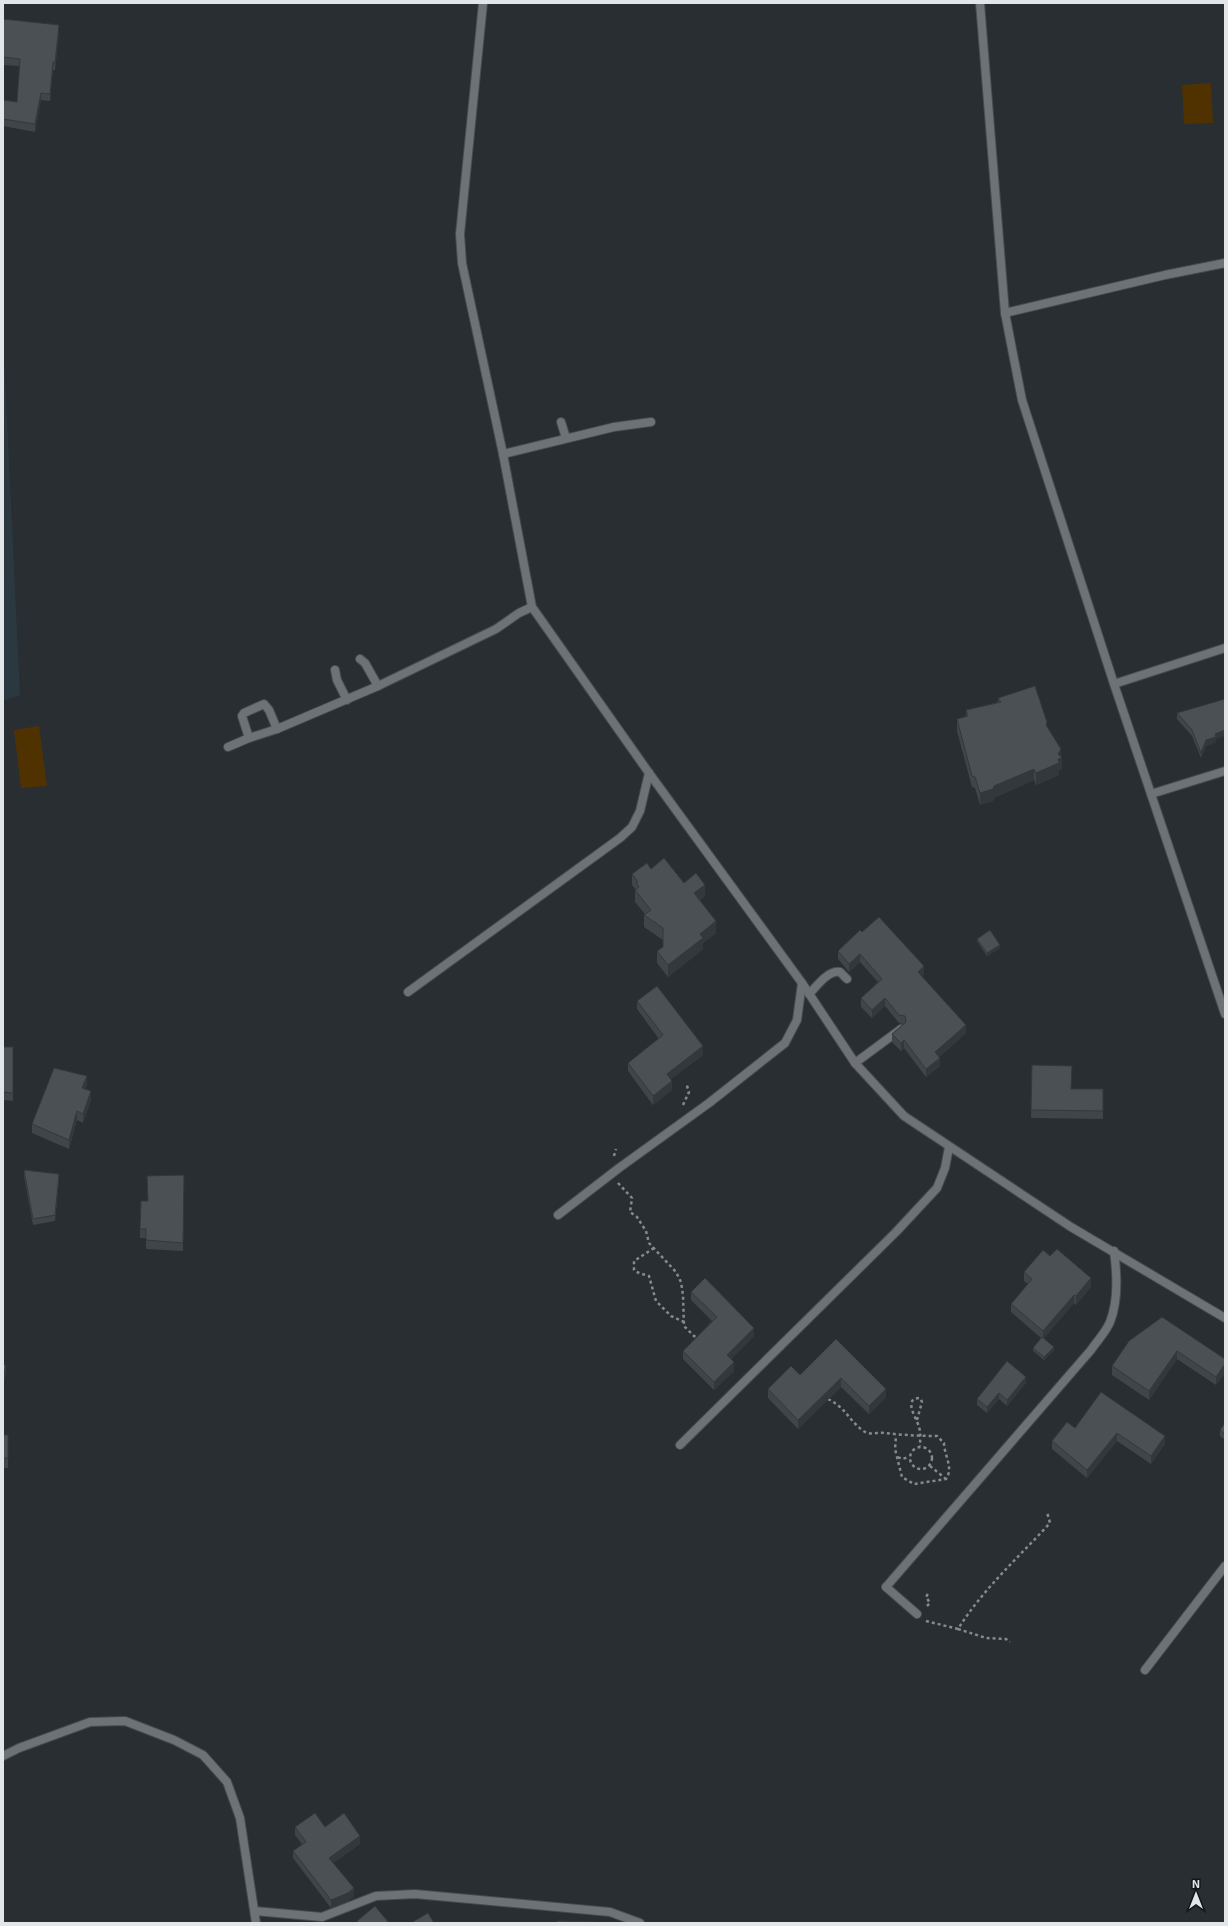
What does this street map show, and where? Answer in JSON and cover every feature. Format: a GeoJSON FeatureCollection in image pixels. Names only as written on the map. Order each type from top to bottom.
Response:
{"type":"FeatureCollection","features":[{"type":"Feature","properties":{"kind":"street"},"geometry":{"type":"LineString","coordinates":[[483,3],[460,234],[462,263],[503,454],[532,607],[648,773],[802,983],[855,1063],[904,1116],[1071,1227],[1114,1251],[1225,1318]]}},
{"type":"Feature","properties":{"kind":"street"},"geometry":{"type":"LineString","coordinates":[[980,3],[1005,313],[1022,400],[1114,684],[1225,1014]]}},
{"type":"Feature","properties":{"kind":"street"},"geometry":{"type":"LineString","coordinates":[[1005,313],[1165,275],[1225,263]]}},
{"type":"Feature","properties":{"kind":"street"},"geometry":{"type":"LineString","coordinates":[[561,422],[566,438]]}},
{"type":"Feature","properties":{"kind":"street"},"geometry":{"type":"LineString","coordinates":[[503,454],[566,438],[651,422]]}},
{"type":"Feature","properties":{"kind":"street"},"geometry":{"type":"LineString","coordinates":[[228,746],[277,729],[378,686],[496,629],[519,613],[532,607]]}},
{"type":"Feature","properties":{"kind":"street"},"geometry":{"type":"LineString","coordinates":[[1114,684],[1225,648]]}},
{"type":"Feature","properties":{"kind":"street"},"geometry":{"type":"LineString","coordinates":[[360,659],[365,663],[378,686]]}},
{"type":"Feature","properties":{"kind":"street"},"geometry":{"type":"LineString","coordinates":[[335,670],[337,680],[347,700]]}},
{"type":"Feature","properties":{"kind":"street"},"geometry":{"type":"LineString","coordinates":[[249,738],[242,716],[244,713],[264,704],[270,710],[277,729]]}},
{"type":"Feature","properties":{"kind":"street"},"geometry":{"type":"LineString","coordinates":[[1151,794],[1225,771]]}},
{"type":"Feature","properties":{"kind":"street"},"geometry":{"type":"LineString","coordinates":[[408,992],[620,838],[632,827],[640,811],[648,773]]}},
{"type":"Feature","properties":{"kind":"street"},"geometry":{"type":"LineString","coordinates":[[809,994],[830,973],[835,971],[840,972],[847,979]]}},
{"type":"Feature","properties":{"kind":"street"},"geometry":{"type":"LineString","coordinates":[[558,1215],[709,1103],[785,1043],[797,1020],[802,983]]}},
{"type":"Feature","properties":{"kind":"street"},"geometry":{"type":"LineString","coordinates":[[855,1063],[901,1028]]}},
{"type":"Feature","properties":{"kind":"street"},"geometry":{"type":"LineString","coordinates":[[680,1445],[896,1232],[937,1188],[945,1168],[949,1147]]}},
{"type":"Feature","properties":{"kind":"street"},"geometry":{"type":"LineString","coordinates":[[917,1614],[886,1587],[1091,1350],[1110,1322],[1115,1297],[1116,1269],[1114,1251]]}},
{"type":"Feature","properties":{"kind":"street"},"geometry":{"type":"LineString","coordinates":[[1145,1670],[1225,1566]]}},
{"type":"Feature","properties":{"kind":"street"},"geometry":{"type":"LineString","coordinates":[[3,1756],[20,1748],[90,1722],[125,1721],[174,1740],[203,1755],[227,1782],[240,1818],[256,1923]]}},
{"type":"Feature","properties":{"kind":"street"},"geometry":{"type":"LineString","coordinates":[[255,1911],[322,1917],[376,1896],[415,1894],[610,1912],[640,1923]]}},
{"type":"Feature","properties":{"kind":"path"},"geometry":{"type":"LineString","coordinates":[[686,1084],[689,1092],[680,1109],[688,1118]]}},
{"type":"Feature","properties":{"kind":"path"},"geometry":{"type":"LineString","coordinates":[[610,1175],[632,1198],[630,1212],[637,1217],[646,1231],[649,1243],[676,1272],[681,1282],[684,1326],[694,1336],[703,1339]]}},
{"type":"Feature","properties":{"kind":"path"},"geometry":{"type":"LineString","coordinates":[[654,1248],[634,1261],[634,1270],[638,1274],[649,1276],[656,1301],[671,1316],[684,1322]]}},
{"type":"Feature","properties":{"kind":"path"},"geometry":{"type":"LineString","coordinates":[[917,1420],[922,1402],[920,1398],[916,1398],[912,1402],[911,1406],[912,1412],[920,1429],[920,1446]]}},
{"type":"Feature","properties":{"kind":"path"},"geometry":{"type":"LineString","coordinates":[[828,1399],[840,1405],[862,1431],[876,1435],[884,1433],[896,1436],[937,1436],[944,1443],[944,1452],[949,1461],[950,1475],[946,1479],[914,1484],[902,1478],[895,1449],[896,1436]]}},
{"type":"Feature","properties":{"kind":"path"},"geometry":{"type":"LineString","coordinates":[[920,1446],[911,1452],[909,1458],[913,1466],[917,1468],[926,1468],[930,1466]]}},
{"type":"Feature","properties":{"kind":"path"},"geometry":{"type":"LineString","coordinates":[[920,1446],[930,1450],[932,1455],[930,1466]]}},
{"type":"Feature","properties":{"kind":"path"},"geometry":{"type":"LineString","coordinates":[[897,1457],[902,1459],[909,1458]]}},
{"type":"Feature","properties":{"kind":"path"},"geometry":{"type":"LineString","coordinates":[[930,1466],[946,1479]]}},
{"type":"Feature","properties":{"kind":"path"},"geometry":{"type":"LineString","coordinates":[[958,1629],[970,1610],[989,1586],[1003,1574],[1050,1523],[1047,1512]]}},
{"type":"Feature","properties":{"kind":"path"},"geometry":{"type":"LineString","coordinates":[[917,1614],[921,1620],[958,1629],[986,1638],[1006,1639],[1010,1642]]}},
{"type":"Feature","properties":{"kind":"shaded area"},"geometry":{"type":"Polygon","coordinates":[[[1211,83],[1213,123],[1184,124],[1182,85],[1211,83]]]}},
{"type":"Feature","properties":{"kind":"shaded area"},"geometry":{"type":"Polygon","coordinates":[[[3,336],[20,695],[3,701],[3,336]]]}},
{"type":"Feature","properties":{"kind":"shaded area"},"geometry":{"type":"Polygon","coordinates":[[[39,726],[47,786],[21,788],[14,730],[39,726]]]}},
{"type":"Feature","properties":{"kind":"building"},"geometry":{"type":"Polygon","coordinates":[[[3,19],[59,25],[50,94],[41,93],[35,124],[3,119],[3,100],[17,102],[20,59],[3,57],[3,19]]]}},
{"type":"Feature","properties":{"kind":"building"},"geometry":{"type":"Polygon","coordinates":[[[1035,686],[1047,722],[1046,725],[1061,749],[1058,754],[1062,758],[1058,759],[1059,763],[1036,773],[1034,769],[994,786],[993,789],[980,793],[975,777],[972,776],[957,719],[968,716],[966,710],[1001,702],[998,698],[1035,686]]]}},
{"type":"Feature","properties":{"kind":"building"},"geometry":{"type":"Polygon","coordinates":[[[1225,699],[1225,730],[1215,734],[1216,737],[1206,740],[1201,753],[1192,730],[1177,713],[1225,699]]]}},
{"type":"Feature","properties":{"kind":"building"},"geometry":{"type":"Polygon","coordinates":[[[664,858],[684,883],[696,873],[705,885],[694,893],[716,921],[700,934],[703,938],[668,965],[657,951],[663,947],[663,928],[644,915],[651,910],[635,890],[639,887],[636,883],[638,882],[632,874],[647,863],[651,869],[664,858]]]}},
{"type":"Feature","properties":{"kind":"building"},"geometry":{"type":"Polygon","coordinates":[[[879,917],[924,966],[918,972],[966,1025],[935,1052],[940,1058],[926,1069],[904,1040],[901,1043],[892,1034],[906,1022],[905,1016],[899,1015],[885,998],[872,1010],[861,998],[882,979],[860,954],[849,964],[838,951],[860,930],[862,932],[879,917]]]}},
{"type":"Feature","properties":{"kind":"building"},"geometry":{"type":"Polygon","coordinates":[[[990,930],[1000,945],[987,953],[977,939],[990,930]]]}},
{"type":"Feature","properties":{"kind":"building"},"geometry":{"type":"Polygon","coordinates":[[[657,986],[703,1046],[667,1074],[672,1081],[653,1096],[628,1063],[663,1035],[637,1001],[657,986]]]}},
{"type":"Feature","properties":{"kind":"building"},"geometry":{"type":"Polygon","coordinates":[[[3,1047],[13,1047],[13,1093],[3,1092],[3,1047]]]}},
{"type":"Feature","properties":{"kind":"building"},"geometry":{"type":"Polygon","coordinates":[[[1032,1065],[1072,1066],[1071,1089],[1103,1089],[1103,1111],[1031,1110],[1032,1065]]]}},
{"type":"Feature","properties":{"kind":"building"},"geometry":{"type":"Polygon","coordinates":[[[54,1068],[87,1076],[82,1088],[91,1091],[83,1114],[77,1111],[69,1140],[32,1124],[54,1068]]]}},
{"type":"Feature","properties":{"kind":"building"},"geometry":{"type":"Polygon","coordinates":[[[24,1170],[59,1174],[55,1215],[33,1219],[24,1170]]]}},
{"type":"Feature","properties":{"kind":"building"},"geometry":{"type":"Polygon","coordinates":[[[184,1175],[183,1243],[146,1240],[146,1229],[140,1229],[141,1201],[148,1201],[147,1176],[184,1175]]]}},
{"type":"Feature","properties":{"kind":"building"},"geometry":{"type":"Polygon","coordinates":[[[1057,1249],[1091,1278],[1043,1331],[1011,1304],[1032,1279],[1024,1272],[1043,1250],[1050,1256],[1057,1249]]]}},
{"type":"Feature","properties":{"kind":"building"},"geometry":{"type":"Polygon","coordinates":[[[705,1278],[754,1328],[727,1355],[734,1362],[714,1382],[683,1351],[717,1317],[691,1292],[705,1278]]]}},
{"type":"Feature","properties":{"kind":"building"},"geometry":{"type":"Polygon","coordinates":[[[1162,1317],[1225,1359],[1225,1364],[1216,1377],[1177,1351],[1149,1391],[1112,1366],[1129,1341],[1162,1317]]]}},
{"type":"Feature","properties":{"kind":"building"},"geometry":{"type":"Polygon","coordinates":[[[1042,1337],[1054,1347],[1044,1357],[1033,1348],[1042,1337]]]}},
{"type":"Feature","properties":{"kind":"building"},"geometry":{"type":"Polygon","coordinates":[[[836,1339],[886,1389],[869,1406],[841,1378],[798,1420],[768,1389],[791,1366],[800,1375],[836,1339]]]}},
{"type":"Feature","properties":{"kind":"building"},"geometry":{"type":"Polygon","coordinates":[[[1007,1361],[1026,1377],[1007,1400],[999,1393],[987,1407],[977,1399],[1007,1361]]]}},
{"type":"Feature","properties":{"kind":"building"},"geometry":{"type":"Polygon","coordinates":[[[3,1365],[6,1365],[3,1379],[3,1365]]]}},
{"type":"Feature","properties":{"kind":"building"},"geometry":{"type":"Polygon","coordinates":[[[1101,1392],[1165,1436],[1151,1456],[1117,1433],[1087,1470],[1052,1441],[1067,1422],[1075,1428],[1101,1392]]]}},
{"type":"Feature","properties":{"kind":"building"},"geometry":{"type":"Polygon","coordinates":[[[1225,1423],[1225,1434],[1220,1430],[1225,1423]]]}},
{"type":"Feature","properties":{"kind":"building"},"geometry":{"type":"Polygon","coordinates":[[[3,1435],[8,1435],[8,1458],[3,1458],[3,1435]]]}},
{"type":"Feature","properties":{"kind":"building"},"geometry":{"type":"Polygon","coordinates":[[[315,1813],[325,1827],[344,1813],[360,1836],[329,1858],[354,1888],[348,1893],[331,1900],[293,1851],[306,1842],[295,1827],[315,1813]]]}},
{"type":"Feature","properties":{"kind":"building"},"geometry":{"type":"Polygon","coordinates":[[[375,1906],[389,1923],[359,1923],[357,1921],[375,1906]]]}},
{"type":"Feature","properties":{"kind":"building"},"geometry":{"type":"Polygon","coordinates":[[[428,1913],[434,1923],[411,1923],[428,1913]]]}},
{"type":"Feature","properties":{"kind":"building"},"geometry":{"type":"Polygon","coordinates":[[[557,1921],[595,1922],[596,1923],[557,1923],[557,1921]]]}}]}
